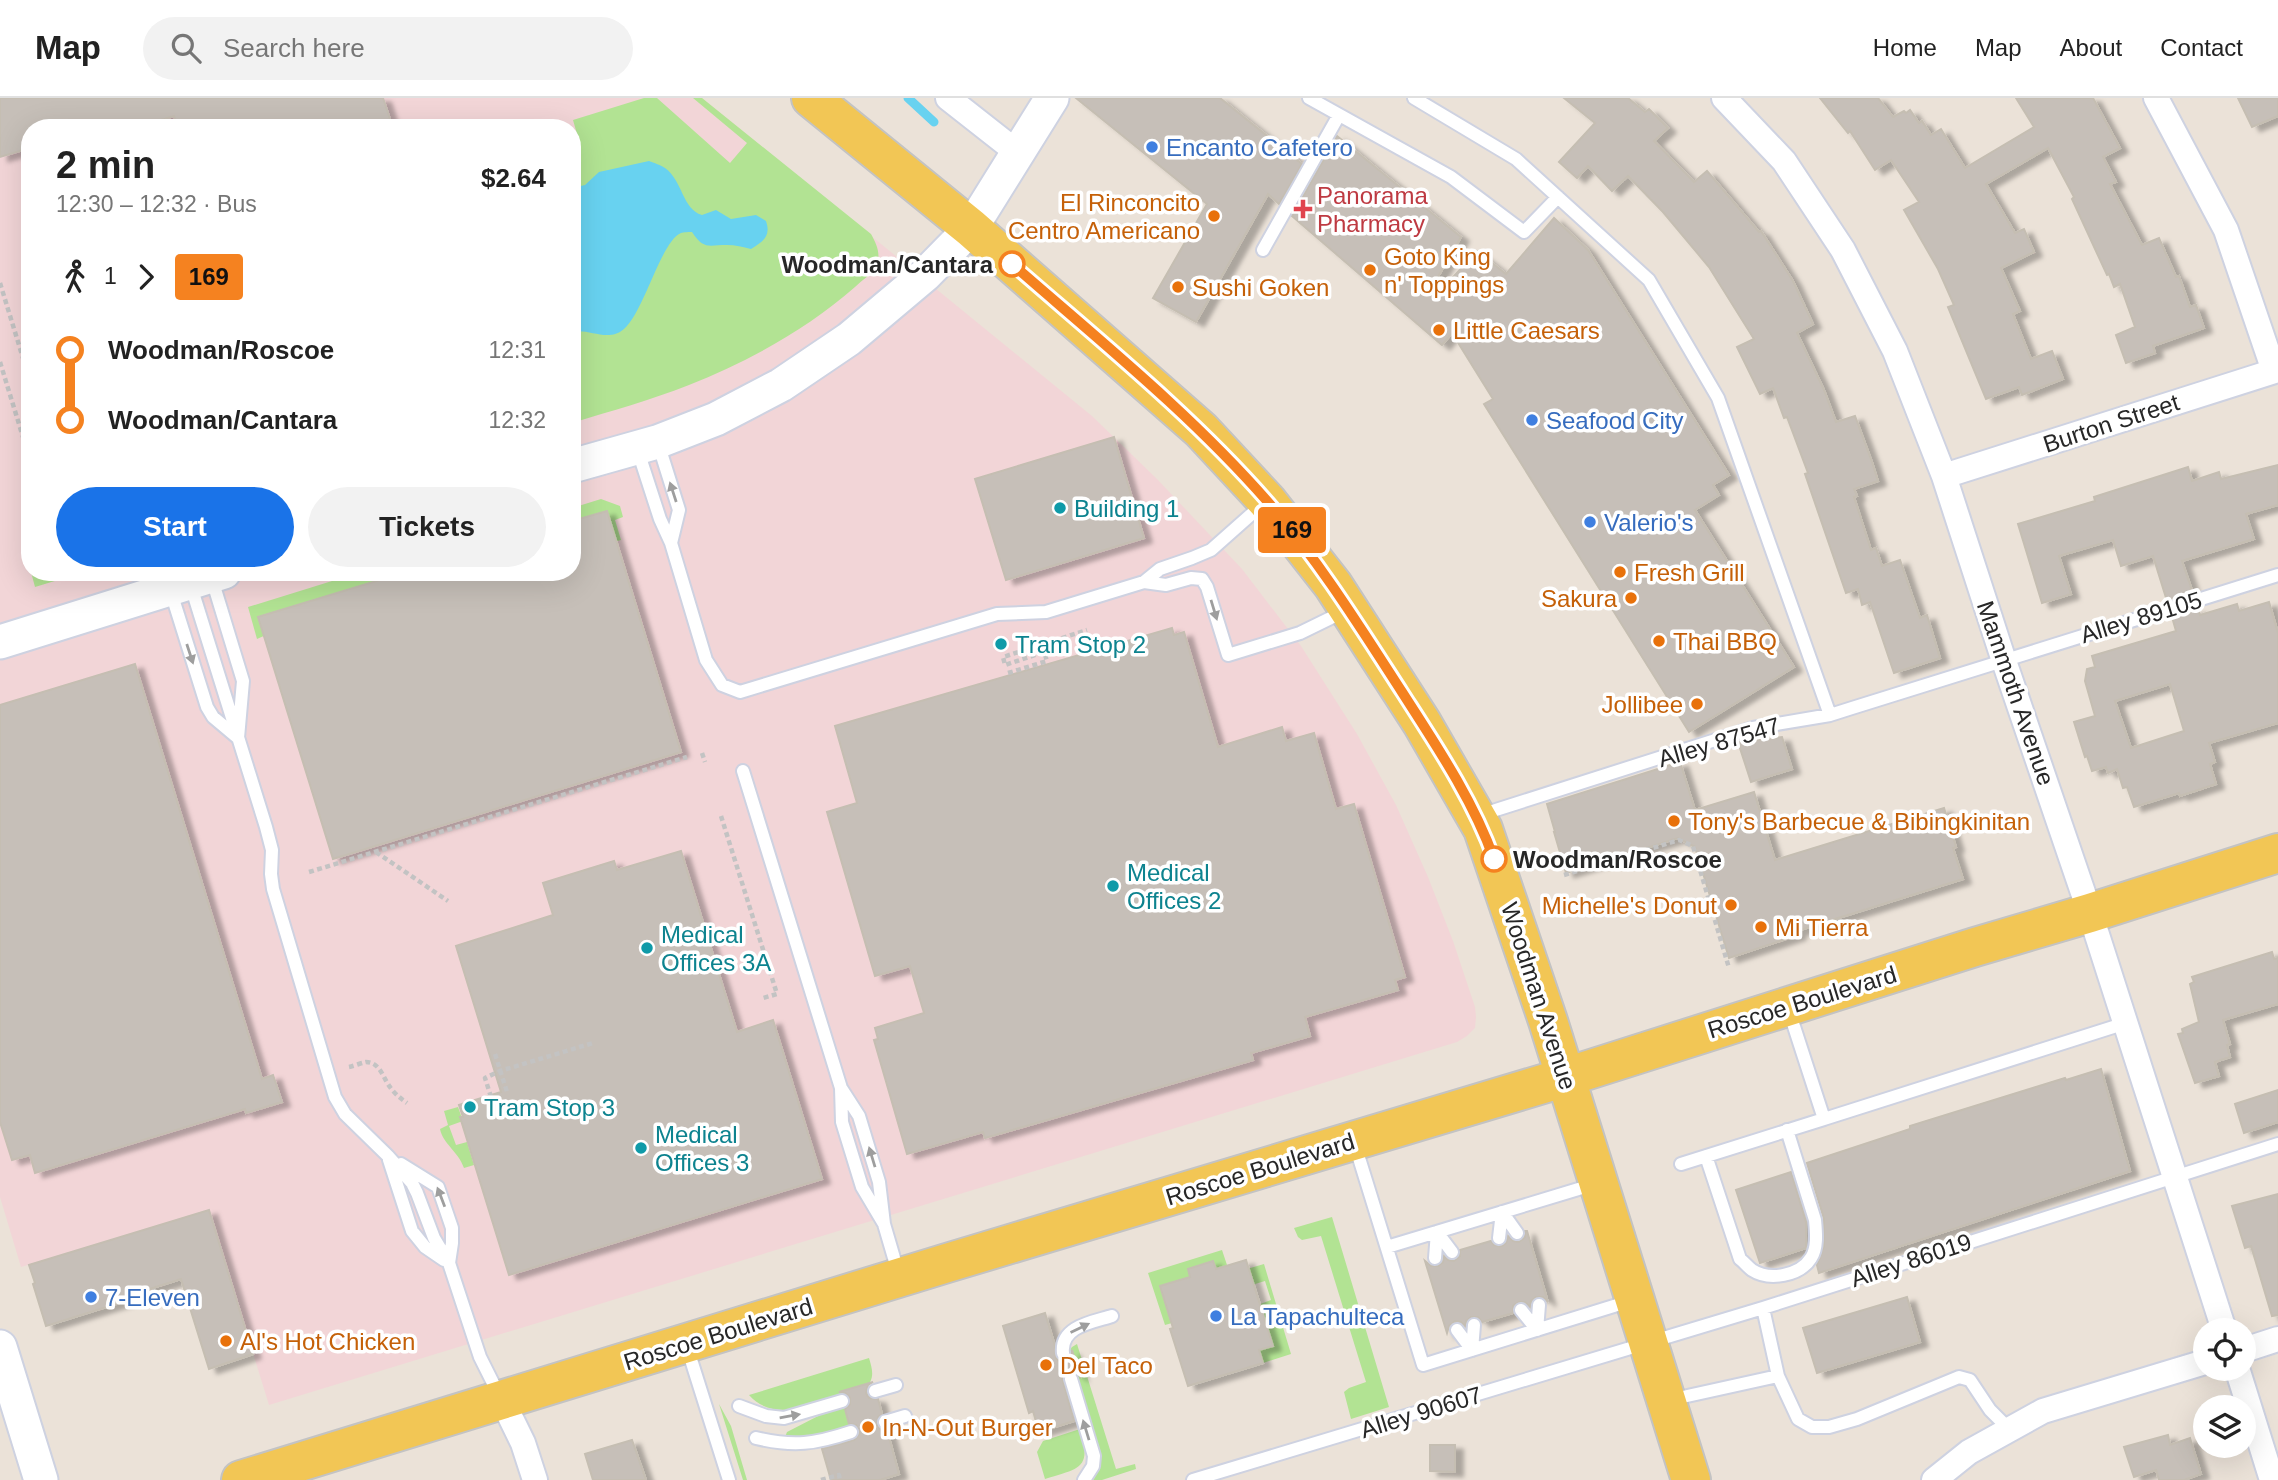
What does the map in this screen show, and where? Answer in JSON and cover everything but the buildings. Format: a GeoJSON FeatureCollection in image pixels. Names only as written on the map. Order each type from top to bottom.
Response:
{"type":"FeatureCollection","features":[{"type":"Feature","properties":{"kind":"main road","name":"Woodman Avenue"},"geometry":{"type":"LineString","coordinates":[[811,98],[971,228],[1201,430],[1290,529],[1349,609],[1422,723],[1483,829],[1566,1077],[1691,1480]]}},
{"type":"Feature","properties":{"kind":"main road","name":"Roscoe Boulevard"},"geometry":{"type":"LineString","coordinates":[[241,1480],[1566,1077],[2278,853]]}},
{"type":"Feature","properties":{"kind":"street"},"geometry":{"type":"LineString","coordinates":[[948,98],[1018,153]]}},
{"type":"Feature","properties":{"kind":"street"},"geometry":{"type":"LineString","coordinates":[[581,463],[647,445],[716,419],[781,385],[849,339],[925,275],[971,228],[1052,98]]}},
{"type":"Feature","properties":{"kind":"street","name":"Mammoth Avenue"},"geometry":{"type":"LineString","coordinates":[[1724,98],[1784,160],[1843,250],[1895,351],[1944,476],[2090,913],[2220,1318]]}},
{"type":"Feature","properties":{"kind":"street"},"geometry":{"type":"LineString","coordinates":[[2156,98],[2226,230],[2276,371]]}},
{"type":"Feature","properties":{"kind":"street","name":"Burton Street"},"geometry":{"type":"LineString","coordinates":[[1944,476],[2276,371]]}},
{"type":"Feature","properties":{"kind":"street"},"geometry":{"type":"LineString","coordinates":[[0,642],[196,581]]}},
{"type":"Feature","properties":{"kind":"street"},"geometry":{"type":"LineString","coordinates":[[2256,1346],[2278,1339]]}},
{"type":"Feature","properties":{"kind":"street"},"geometry":{"type":"LineString","coordinates":[[0,1348],[41,1480]]}},
{"type":"Feature","properties":{"kind":"street"},"geometry":{"type":"LineString","coordinates":[[1934,1480],[1969,1452],[2043,1411],[2193,1366]]}},
{"type":"Feature","properties":{"kind":"street"},"geometry":{"type":"LineString","coordinates":[[2241,1381],[2272,1480]]}},
{"type":"Feature","properties":{"kind":"street"},"geometry":{"type":"LineString","coordinates":[[502,1400],[523,1443],[534,1480]]}},
{"type":"Feature","properties":{"kind":"lane"},"geometry":{"type":"LineString","coordinates":[[1309,98],[1451,177],[1524,232],[1558,197]]}},
{"type":"Feature","properties":{"kind":"lane"},"geometry":{"type":"LineString","coordinates":[[1414,98],[1516,159],[1649,280],[1718,398],[1830,715]]}},
{"type":"Feature","properties":{"kind":"lane"},"geometry":{"type":"LineString","coordinates":[[1263,250],[1339,115]]}},
{"type":"Feature","properties":{"kind":"lane"},"geometry":{"type":"LineString","coordinates":[[647,445],[660,519],[671,543],[711,670],[722,685],[731,691],[740,692],[997,614],[1046,612],[1144,582],[1160,569],[1211,550],[1267,501]]}},
{"type":"Feature","properties":{"kind":"lane"},"geometry":{"type":"LineString","coordinates":[[647,445],[678,510],[671,543]]}},
{"type":"Feature","properties":{"kind":"lane","name":"Alley 89105"},"geometry":{"type":"LineString","coordinates":[[2004,661],[2278,575]]}},
{"type":"Feature","properties":{"kind":"lane"},"geometry":{"type":"LineString","coordinates":[[1144,582],[1166,585],[1191,578],[1202,579],[1207,587],[1228,655],[1300,633],[1349,609]]}},
{"type":"Feature","properties":{"kind":"lane"},"geometry":{"type":"LineString","coordinates":[[199,581],[207,707],[213,717],[238,738]]}},
{"type":"Feature","properties":{"kind":"lane"},"geometry":{"type":"LineString","coordinates":[[199,581],[243,681],[238,738]]}},
{"type":"Feature","properties":{"kind":"lane"},"geometry":{"type":"LineString","coordinates":[[199,581],[238,738],[272,850],[273,889],[319,1040],[331,1089],[345,1114],[412,1183],[433,1238],[449,1263],[476,1347],[502,1400]]}},
{"type":"Feature","properties":{"kind":"lane","name":"Alley 87547"},"geometry":{"type":"LineString","coordinates":[[1476,816],[1753,728],[1830,715],[2004,661]]}},
{"type":"Feature","properties":{"kind":"lane"},"geometry":{"type":"LineString","coordinates":[[743,771],[841,1088],[859,1116],[879,1182],[884,1224],[900,1278]]}},
{"type":"Feature","properties":{"kind":"lane"},"geometry":{"type":"LineString","coordinates":[[1787,1007],[1824,1119]]}},
{"type":"Feature","properties":{"kind":"lane"},"geometry":{"type":"LineString","coordinates":[[1681,1164],[2126,1023]]}},
{"type":"Feature","properties":{"kind":"lane"},"geometry":{"type":"LineString","coordinates":[[1706,1156],[1740,1259],[1753,1271],[1772,1277],[1795,1272],[1811,1258],[1817,1234],[1787,1130]]}},
{"type":"Feature","properties":{"kind":"lane"},"geometry":{"type":"LineString","coordinates":[[1354,1141],[1423,1365],[1635,1300]]}},
{"type":"Feature","properties":{"kind":"lane","name":"Alley 86019"},"geometry":{"type":"LineString","coordinates":[[1648,1343],[2278,1144]]}},
{"type":"Feature","properties":{"kind":"lane"},"geometry":{"type":"LineString","coordinates":[[388,1156],[438,1187],[452,1228],[449,1263]]}},
{"type":"Feature","properties":{"kind":"lane"},"geometry":{"type":"LineString","coordinates":[[1387,1247],[1598,1183]]}},
{"type":"Feature","properties":{"kind":"lane"},"geometry":{"type":"LineString","coordinates":[[1502,1212],[1517,1233]]}},
{"type":"Feature","properties":{"kind":"lane"},"geometry":{"type":"LineString","coordinates":[[1499,1238],[1502,1212]]}},
{"type":"Feature","properties":{"kind":"lane"},"geometry":{"type":"LineString","coordinates":[[1437,1232],[1452,1252]]}},
{"type":"Feature","properties":{"kind":"lane"},"geometry":{"type":"LineString","coordinates":[[1435,1258],[1437,1232]]}},
{"type":"Feature","properties":{"kind":"lane"},"geometry":{"type":"LineString","coordinates":[[1537,1330],[1539,1305]]}},
{"type":"Feature","properties":{"kind":"lane"},"geometry":{"type":"LineString","coordinates":[[1763,1308],[1778,1376],[1798,1419],[1812,1427],[1829,1427],[1857,1419],[1959,1377],[1970,1380],[1990,1410],[2009,1429]]}},
{"type":"Feature","properties":{"kind":"lane"},"geometry":{"type":"LineString","coordinates":[[1521,1310],[1537,1330]]}},
{"type":"Feature","properties":{"kind":"lane"},"geometry":{"type":"LineString","coordinates":[[1063,1353],[1063,1341],[1073,1330],[1112,1315]]}},
{"type":"Feature","properties":{"kind":"lane"},"geometry":{"type":"LineString","coordinates":[[1472,1350],[1474,1325]]}},
{"type":"Feature","properties":{"kind":"lane"},"geometry":{"type":"LineString","coordinates":[[1457,1330],[1472,1350]]}},
{"type":"Feature","properties":{"kind":"lane","name":"Alley 90607"},"geometry":{"type":"LineString","coordinates":[[1193,1480],[1648,1343]]}},
{"type":"Feature","properties":{"kind":"lane"},"geometry":{"type":"LineString","coordinates":[[686,1344],[729,1480]]}},
{"type":"Feature","properties":{"kind":"lane"},"geometry":{"type":"LineString","coordinates":[[1666,1401],[1778,1376]]}},
{"type":"Feature","properties":{"kind":"lane"},"geometry":{"type":"LineString","coordinates":[[1071,1379],[1094,1456],[1093,1466],[1084,1480]]}},
{"type":"Feature","properties":{"kind":"lane"},"geometry":{"type":"LineString","coordinates":[[875,1391],[896,1385]]}},
{"type":"Feature","properties":{"kind":"lane"},"geometry":{"type":"LineString","coordinates":[[739,1406],[766,1416],[784,1418],[842,1401]]}},
{"type":"Feature","properties":{"kind":"lane"},"geometry":{"type":"LineString","coordinates":[[885,1422],[905,1416]]}},
{"type":"Feature","properties":{"kind":"lane"},"geometry":{"type":"LineString","coordinates":[[756,1438],[778,1443],[816,1443],[852,1432]]}},
{"type":"Feature","properties":{"kind":"path"},"geometry":{"type":"LineString","coordinates":[[0,283],[21,352]]}},
{"type":"Feature","properties":{"kind":"path"},"geometry":{"type":"LineString","coordinates":[[0,362],[21,431]]}},
{"type":"Feature","properties":{"kind":"path"},"geometry":{"type":"LineString","coordinates":[[1008,673],[1047,661],[1044,652],[1005,665],[1003,657],[1087,630]]}},
{"type":"Feature","properties":{"kind":"path"},"geometry":{"type":"LineString","coordinates":[[702,754],[705,762]]}},
{"type":"Feature","properties":{"kind":"path"},"geometry":{"type":"LineString","coordinates":[[309,872],[687,757]]}},
{"type":"Feature","properties":{"kind":"path"},"geometry":{"type":"LineString","coordinates":[[721,816],[777,994],[763,998]]}},
{"type":"Feature","properties":{"kind":"path"},"geometry":{"type":"LineString","coordinates":[[1564,875],[1679,840],[1693,846],[1729,968]]}},
{"type":"Feature","properties":{"kind":"path"},"geometry":{"type":"LineString","coordinates":[[375,852],[448,901]]}},
{"type":"Feature","properties":{"kind":"path"},"geometry":{"type":"LineString","coordinates":[[491,1097],[485,1078],[500,1070],[593,1043]]}},
{"type":"Feature","properties":{"kind":"path"},"geometry":{"type":"LineString","coordinates":[[495,1054],[506,1092]]}},
{"type":"Feature","properties":{"kind":"path"},"geometry":{"type":"LineString","coordinates":[[349,1067],[368,1062],[373,1064],[380,1069],[388,1085],[407,1103]]}},
{"type":"Feature","properties":{"kind":"path"},"geometry":{"type":"LineString","coordinates":[[821,1480],[839,1475],[840,1480]]}},
{"type":"Feature","properties":{"kind":"shaded area"},"geometry":{"type":"Polygon","coordinates":[[[0,98],[702,98],[1092,416],[1157,479],[1242,569],[1301,646],[1357,734],[1396,805],[1428,877],[1475,1007],[1475,1028],[1457,1042],[269,1405],[209,1211],[21,1267],[0,1197],[0,98]]]}},
{"type":"Feature","properties":{"kind":"green space"},"geometry":{"type":"Polygon","coordinates":[[[644,98],[657,98],[730,163],[747,143],[693,98],[702,98],[871,234],[878,256],[875,268],[817,317],[755,355],[675,390],[581,420],[581,119],[576,119],[644,98]]]}},
{"type":"Feature","properties":{"kind":"green space"},"geometry":{"type":"Polygon","coordinates":[[[601,499],[620,506],[623,517],[615,520],[621,540],[617,541],[607,511],[581,518],[581,505],[601,499]]]}},
{"type":"Feature","properties":{"kind":"green space"},"geometry":{"type":"Polygon","coordinates":[[[33,581],[55,581],[35,587],[33,581]]]}},
{"type":"Feature","properties":{"kind":"green space"},"geometry":{"type":"Polygon","coordinates":[[[332,581],[386,581],[257,639],[248,607],[332,581]]]}},
{"type":"Feature","properties":{"kind":"green space"},"geometry":{"type":"Polygon","coordinates":[[[458,1107],[463,1121],[449,1126],[456,1145],[467,1142],[474,1165],[464,1168],[440,1129],[448,1125],[444,1111],[458,1107]]]}},
{"type":"Feature","properties":{"kind":"green space"},"geometry":{"type":"Polygon","coordinates":[[[1332,1217],[1389,1407],[1351,1419],[1344,1392],[1366,1382],[1321,1236],[1302,1240],[1294,1228],[1332,1217]]]}},
{"type":"Feature","properties":{"kind":"green space"},"geometry":{"type":"Polygon","coordinates":[[[1222,1250],[1230,1274],[1218,1278],[1213,1261],[1188,1269],[1193,1285],[1179,1321],[1165,1325],[1148,1273],[1222,1250]]]}},
{"type":"Feature","properties":{"kind":"green space"},"geometry":{"type":"Polygon","coordinates":[[[1264,1264],[1291,1354],[1263,1363],[1252,1307],[1271,1300],[1265,1281],[1245,1287],[1240,1271],[1264,1264]]]}},
{"type":"Feature","properties":{"kind":"green space"},"geometry":{"type":"Polygon","coordinates":[[[1077,1344],[1116,1469],[1135,1464],[1136,1469],[1102,1480],[1093,1480],[1101,1459],[1077,1377],[1080,1375],[1072,1351],[1069,1351],[1077,1344]]]}},
{"type":"Feature","properties":{"kind":"green space"},"geometry":{"type":"Polygon","coordinates":[[[869,1358],[872,1375],[864,1389],[821,1404],[789,1410],[774,1409],[760,1404],[749,1395],[869,1358]]]}},
{"type":"Feature","properties":{"kind":"green space"},"geometry":{"type":"Polygon","coordinates":[[[719,1404],[731,1426],[747,1480],[743,1480],[719,1404]]]}},
{"type":"Feature","properties":{"kind":"green space"},"geometry":{"type":"Polygon","coordinates":[[[849,1406],[855,1425],[825,1435],[785,1437],[787,1432],[822,1414],[849,1406]]]}},
{"type":"Feature","properties":{"kind":"green space"},"geometry":{"type":"Polygon","coordinates":[[[1080,1429],[1085,1452],[1080,1465],[1045,1479],[1037,1452],[1043,1441],[1080,1429]]]}},
{"type":"Feature","properties":{"kind":"water"},"geometry":{"type":"Polygon","coordinates":[[[649,161],[671,174],[695,212],[702,215],[716,210],[731,219],[756,215],[766,221],[767,234],[763,241],[751,249],[733,245],[707,245],[700,242],[692,232],[681,233],[666,249],[639,308],[624,329],[612,335],[581,331],[581,186],[599,172],[649,161]]]}},
{"type":"Feature","properties":{"kind":"waterway"},"geometry":{"type":"LineString","coordinates":[[908,98],[934,122]]}},
{"type":"Feature","properties":{"kind":"bus line","name":"169"},"geometry":{"type":"LineString","coordinates":[[1012,264],[1201,430],[1290,529],[1333,585],[1422,723],[1483,829],[1494,859]]}},
{"type":"Feature","properties":{"kind":"place","name":"Encanto Cafetero"},"geometry":{"type":"Point","coordinates":[1152,147]}},
{"type":"Feature","properties":{"kind":"place","name":"Panorama Pharmacy"},"geometry":{"type":"Point","coordinates":[1303,209]}},
{"type":"Feature","properties":{"kind":"place","name":"El Rinconcito Centro Americano"},"geometry":{"type":"Point","coordinates":[1214,216]}},
{"type":"Feature","properties":{"kind":"place","name":"Woodman/Cantara"},"geometry":{"type":"Point","coordinates":[1012,264]}},
{"type":"Feature","properties":{"kind":"place","name":"Goto King n' Toppings"},"geometry":{"type":"Point","coordinates":[1370,270]}},
{"type":"Feature","properties":{"kind":"place","name":"Sushi Goken"},"geometry":{"type":"Point","coordinates":[1178,287]}},
{"type":"Feature","properties":{"kind":"place","name":"Little Caesars"},"geometry":{"type":"Point","coordinates":[1439,330]}},
{"type":"Feature","properties":{"kind":"place","name":"Seafood City"},"geometry":{"type":"Point","coordinates":[1532,420]}},
{"type":"Feature","properties":{"kind":"place","name":"Building 1"},"geometry":{"type":"Point","coordinates":[1060,508]}},
{"type":"Feature","properties":{"kind":"place","name":"Valerio's"},"geometry":{"type":"Point","coordinates":[1590,522]}},
{"type":"Feature","properties":{"kind":"place","name":"Fresh Grill"},"geometry":{"type":"Point","coordinates":[1620,572]}},
{"type":"Feature","properties":{"kind":"place","name":"Sakura"},"geometry":{"type":"Point","coordinates":[1631,598]}},
{"type":"Feature","properties":{"kind":"place","name":"Thai BBQ"},"geometry":{"type":"Point","coordinates":[1659,641]}},
{"type":"Feature","properties":{"kind":"place","name":"Tram Stop 2"},"geometry":{"type":"Point","coordinates":[1001,644]}},
{"type":"Feature","properties":{"kind":"place","name":"Jollibee"},"geometry":{"type":"Point","coordinates":[1697,704]}},
{"type":"Feature","properties":{"kind":"place","name":"Tony's Barbecue & Bibingkinitan"},"geometry":{"type":"Point","coordinates":[1674,821]}},
{"type":"Feature","properties":{"kind":"place","name":"Woodman/Roscoe"},"geometry":{"type":"Point","coordinates":[1494,859]}},
{"type":"Feature","properties":{"kind":"place","name":"Medical Offices 2"},"geometry":{"type":"Point","coordinates":[1113,886]}},
{"type":"Feature","properties":{"kind":"place","name":"Michelle's Donut"},"geometry":{"type":"Point","coordinates":[1731,905]}},
{"type":"Feature","properties":{"kind":"place","name":"Mi Tierra"},"geometry":{"type":"Point","coordinates":[1761,927]}},
{"type":"Feature","properties":{"kind":"place","name":"Medical Offices 3A"},"geometry":{"type":"Point","coordinates":[647,948]}},
{"type":"Feature","properties":{"kind":"place","name":"Tram Stop 3"},"geometry":{"type":"Point","coordinates":[470,1107]}},
{"type":"Feature","properties":{"kind":"place","name":"Medical Offices 3"},"geometry":{"type":"Point","coordinates":[641,1148]}},
{"type":"Feature","properties":{"kind":"place","name":"7-Eleven"},"geometry":{"type":"Point","coordinates":[91,1297]}},
{"type":"Feature","properties":{"kind":"place","name":"La Tapachulteca"},"geometry":{"type":"Point","coordinates":[1216,1316]}},
{"type":"Feature","properties":{"kind":"place","name":"Al's Hot Chicken"},"geometry":{"type":"Point","coordinates":[226,1341]}},
{"type":"Feature","properties":{"kind":"place","name":"Del Taco"},"geometry":{"type":"Point","coordinates":[1046,1365]}},
{"type":"Feature","properties":{"kind":"place","name":"In-N-Out Burger"},"geometry":{"type":"Point","coordinates":[868,1427]}}]}
